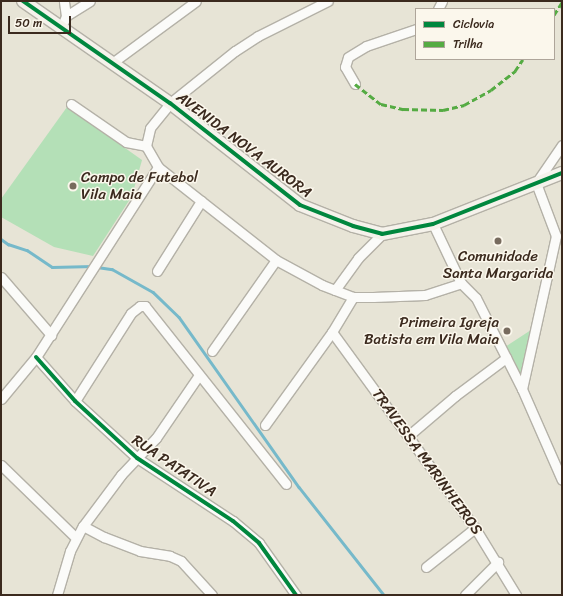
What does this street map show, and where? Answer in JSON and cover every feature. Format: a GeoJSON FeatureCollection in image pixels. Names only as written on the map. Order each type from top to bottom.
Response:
{"type":"FeatureCollection","features":[{"type":"Feature","properties":{"kind":"street","name":"AVENIDA NOVA AURORA"},"geometry":{"type":"LineString","coordinates":[[23,1],[170,103],[300,205],[353,226],[382,234],[433,224],[562,173]]}},
{"type":"Feature","properties":{"kind":"street"},"geometry":{"type":"LineString","coordinates":[[61,27],[66,16],[64,1]]}},
{"type":"Feature","properties":{"kind":"street"},"geometry":{"type":"LineString","coordinates":[[66,16],[90,1]]}},
{"type":"Feature","properties":{"kind":"street"},"geometry":{"type":"LineString","coordinates":[[112,63],[196,1]]}},
{"type":"Feature","properties":{"kind":"street"},"geometry":{"type":"LineString","coordinates":[[328,1],[245,43],[170,103],[150,128],[146,146],[158,167],[276,260],[308,279],[353,297],[425,295],[461,283]]}},
{"type":"Feature","properties":{"kind":"street"},"geometry":{"type":"LineString","coordinates":[[355,84],[345,67],[348,57],[366,46],[415,29]]}},
{"type":"Feature","properties":{"kind":"street"},"geometry":{"type":"LineString","coordinates":[[71,104],[126,142],[146,146]]}},
{"type":"Feature","properties":{"kind":"street"},"geometry":{"type":"LineString","coordinates":[[522,388],[559,234],[536,183],[562,146]]}},
{"type":"Feature","properties":{"kind":"street"},"geometry":{"type":"LineString","coordinates":[[1,399],[36,357],[51,335],[158,167]]}},
{"type":"Feature","properties":{"kind":"street"},"geometry":{"type":"LineString","coordinates":[[157,271],[201,201]]}},
{"type":"Feature","properties":{"kind":"street"},"geometry":{"type":"LineString","coordinates":[[433,224],[461,283],[476,298],[522,388],[562,480]]}},
{"type":"Feature","properties":{"kind":"street"},"geometry":{"type":"LineString","coordinates":[[335,290],[358,258],[382,234]]}},
{"type":"Feature","properties":{"kind":"street"},"geometry":{"type":"LineString","coordinates":[[212,351],[276,260]]}},
{"type":"Feature","properties":{"kind":"street"},"geometry":{"type":"LineString","coordinates":[[1,277],[51,335]]}},
{"type":"Feature","properties":{"kind":"street"},"geometry":{"type":"LineString","coordinates":[[265,425],[332,332],[353,297]]}},
{"type":"Feature","properties":{"kind":"street"},"geometry":{"type":"LineString","coordinates":[[75,401],[131,313],[140,306],[145,306],[150,310],[199,375],[286,484]]}},
{"type":"Feature","properties":{"kind":"street","name":"TRAVESSA MARINHEIROS"},"geometry":{"type":"LineString","coordinates":[[332,332],[475,528],[498,562],[516,595]]}},
{"type":"Feature","properties":{"kind":"street","name":"RUA PATATIVA"},"geometry":{"type":"LineString","coordinates":[[36,357],[75,401],[137,458],[234,521],[259,543],[296,595]]}},
{"type":"Feature","properties":{"kind":"street"},"geometry":{"type":"LineString","coordinates":[[408,436],[455,396],[506,358]]}},
{"type":"Feature","properties":{"kind":"street"},"geometry":{"type":"LineString","coordinates":[[57,595],[75,537],[82,526],[137,458],[156,438],[199,375]]}},
{"type":"Feature","properties":{"kind":"street"},"geometry":{"type":"LineString","coordinates":[[1,466],[75,537]]}},
{"type":"Feature","properties":{"kind":"street"},"geometry":{"type":"LineString","coordinates":[[82,526],[104,537],[140,551],[170,556],[181,561],[212,595]]}},
{"type":"Feature","properties":{"kind":"street"},"geometry":{"type":"LineString","coordinates":[[426,567],[475,528]]}},
{"type":"Feature","properties":{"kind":"street"},"geometry":{"type":"LineString","coordinates":[[465,595],[498,562]]}},
{"type":"Feature","properties":{"kind":"green space","name":"Campo de Futebol Vila Maia"},"geometry":{"type":"Polygon","coordinates":[[[67,107],[142,160],[132,196],[93,256],[54,247],[1,217],[1,199],[67,107]]]}},
{"type":"Feature","properties":{"kind":"green space"},"geometry":{"type":"Polygon","coordinates":[[[531,330],[521,381],[505,347],[531,330]]]}},
{"type":"Feature","properties":{"kind":"waterway"},"geometry":{"type":"LineString","coordinates":[[1,239],[8,244],[27,250],[52,267],[93,266]]}},
{"type":"Feature","properties":{"kind":"waterway"},"geometry":{"type":"LineString","coordinates":[[97,267],[112,269],[153,292],[179,317],[299,487],[384,595]]}},
{"type":"Feature","properties":{"kind":"marked path"},"geometry":{"type":"LineString","coordinates":[[555,13],[562,2]]}},
{"type":"Feature","properties":{"kind":"marked path"},"geometry":{"type":"LineString","coordinates":[[355,84],[381,104],[403,109],[443,110],[464,105],[491,90],[515,71],[522,60]]}},
{"type":"Feature","properties":{"kind":"cycle path"},"geometry":{"type":"LineString","coordinates":[[23,1],[170,103],[300,205],[353,226],[382,234],[433,224],[562,173]]}},
{"type":"Feature","properties":{"kind":"cycle path"},"geometry":{"type":"LineString","coordinates":[[36,357],[75,401],[137,458],[233,521],[259,543],[296,595]]}},
{"type":"Feature","properties":{"kind":"place","name":"Campo de Futebol Vila Maia"},"geometry":{"type":"Point","coordinates":[73,186]}},
{"type":"Feature","properties":{"kind":"place","name":"Comunidade Santa Margarida"},"geometry":{"type":"Point","coordinates":[498,241]}},
{"type":"Feature","properties":{"kind":"place","name":"Primeira Igreja Batista em Vila Maia"},"geometry":{"type":"Point","coordinates":[507,331]}}]}
